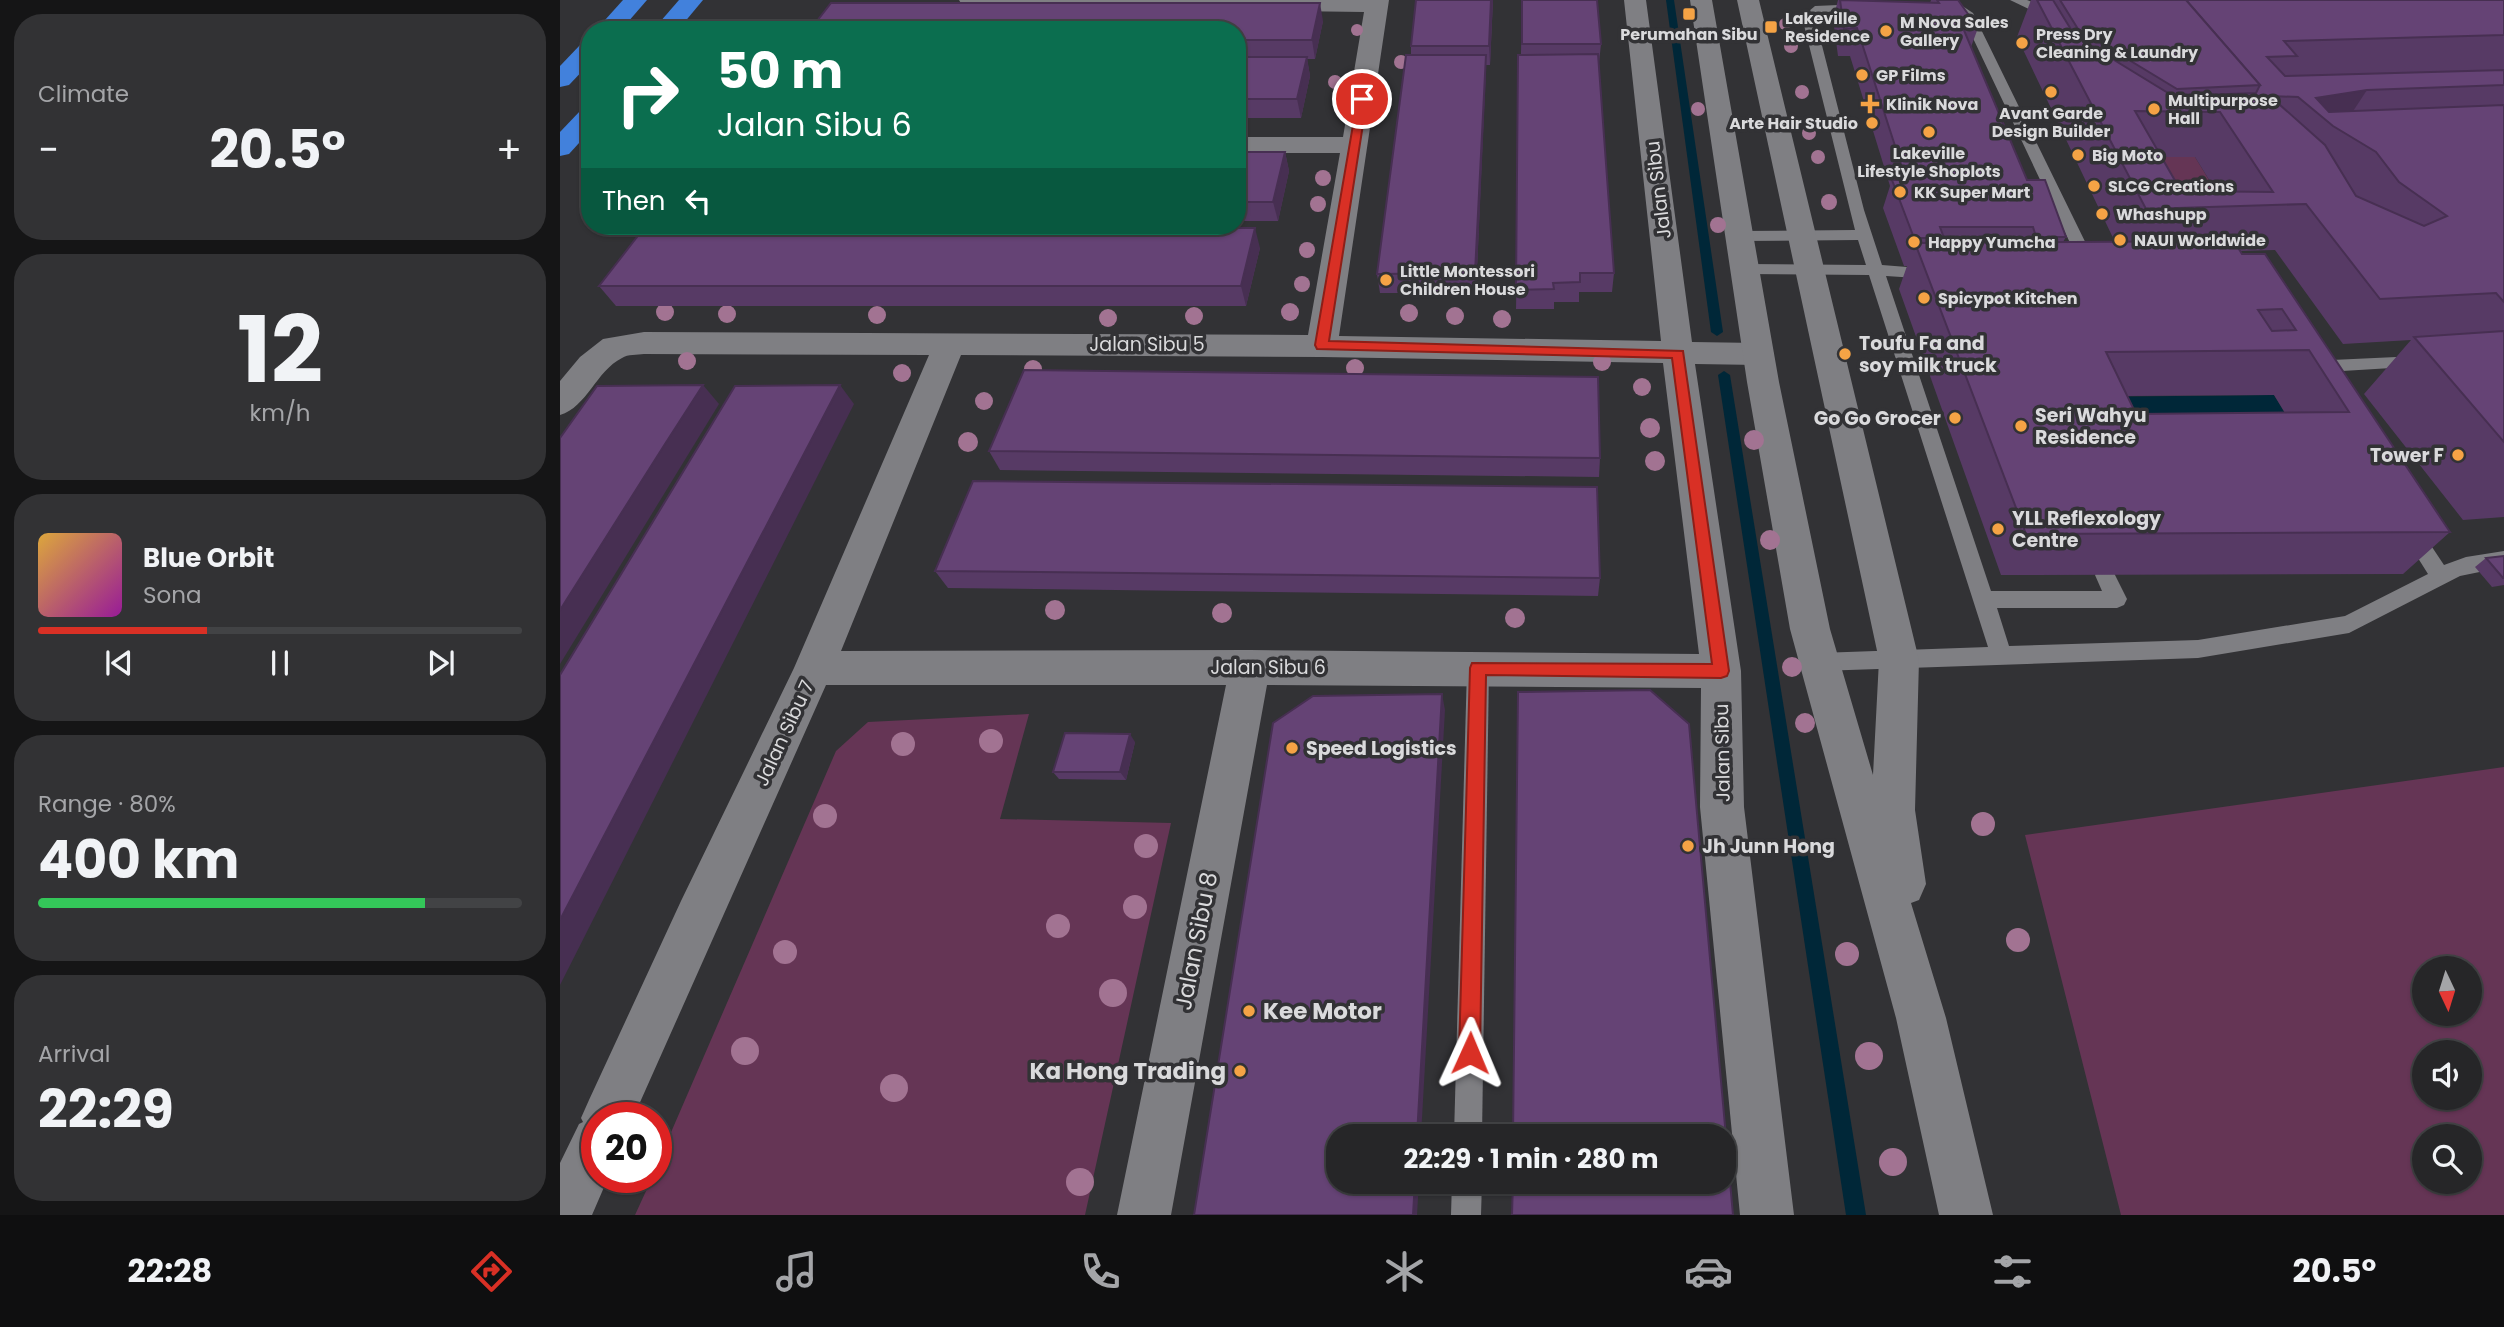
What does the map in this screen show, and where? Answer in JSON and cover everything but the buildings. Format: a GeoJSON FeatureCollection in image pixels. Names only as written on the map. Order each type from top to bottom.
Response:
{"type":"FeatureCollection","features":[{"type":"Feature","properties":{"kind":"highway"},"geometry":{"type":"LineString","coordinates":[[616,21],[636,0]]}},
{"type":"Feature","properties":{"kind":"highway"},"geometry":{"type":"LineString","coordinates":[[673,21],[692,0]]}},
{"type":"Feature","properties":{"kind":"highway"},"geometry":{"type":"LineString","coordinates":[[560,80],[581,58]]}},
{"type":"Feature","properties":{"kind":"highway"},"geometry":{"type":"LineString","coordinates":[[560,148],[581,124]]}},
{"type":"Feature","properties":{"kind":"street"},"geometry":{"type":"LineString","coordinates":[[970,0],[1378,3],[1322,345]]}},
{"type":"Feature","properties":{"kind":"street","name":"Jalan Sibu"},"geometry":{"type":"LineString","coordinates":[[1635,0],[1678,354],[1721,671],[1722,807],[1767,1215]]}},
{"type":"Feature","properties":{"kind":"street"},"geometry":{"type":"LineString","coordinates":[[1701,0],[1758,354],[1810,629],[1921,1018],[1966,1215]]}},
{"type":"Feature","properties":{"kind":"street"},"geometry":{"type":"LineString","coordinates":[[1748,0],[1805,237],[1899,660],[1893,810],[1921,1018]]}},
{"type":"Feature","properties":{"kind":"street"},"geometry":{"type":"LineString","coordinates":[[1246,145],[1354,145]]}},
{"type":"Feature","properties":{"kind":"street","name":"Jalan Sibu 7"},"geometry":{"type":"LineString","coordinates":[[614,1102],[697,917],[814,668],[950,342]]}},
{"type":"Feature","properties":{"kind":"street","name":"Jalan Sibu 5"},"geometry":{"type":"LineString","coordinates":[[560,403],[591,365],[614,347],[644,343],[1322,345],[1758,354]]}},
{"type":"Feature","properties":{"kind":"street","name":"Jalan Sibu 6"},"geometry":{"type":"LineString","coordinates":[[814,668],[1250,667],[1721,671]]}},
{"type":"Feature","properties":{"kind":"street","name":"Jalan Sibu 8"},"geometry":{"type":"LineString","coordinates":[[1144,1215],[1250,667]]}},
{"type":"Feature","properties":{"kind":"street"},"geometry":{"type":"LineString","coordinates":[[564,1215],[581,1177]]}},
{"type":"Feature","properties":{"kind":"lane"},"geometry":{"type":"LineString","coordinates":[[2016,0],[2045,12],[2071,17]]}},
{"type":"Feature","properties":{"kind":"lane"},"geometry":{"type":"LineString","coordinates":[[1929,6],[1954,6],[1967,13],[2091,272]]}},
{"type":"Feature","properties":{"kind":"lane"},"geometry":{"type":"LineString","coordinates":[[1878,8],[1815,10],[1808,18],[1863,236],[2001,657]]}},
{"type":"Feature","properties":{"kind":"lane"},"geometry":{"type":"LineString","coordinates":[[1739,236],[1863,236]]}},
{"type":"Feature","properties":{"kind":"lane"},"geometry":{"type":"LineString","coordinates":[[1744,269],[1954,274]]}},
{"type":"Feature","properties":{"kind":"lane"},"geometry":{"type":"LineString","coordinates":[[2318,390],[2298,362],[2437,361]]}},
{"type":"Feature","properties":{"kind":"lane"},"geometry":{"type":"LineString","coordinates":[[2402,518],[2440,576]]}},
{"type":"Feature","properties":{"kind":"lane"},"geometry":{"type":"LineString","coordinates":[[1819,662],[2198,649],[2349,624],[2466,565],[2504,559]]}},
{"type":"Feature","properties":{"kind":"lane"},"geometry":{"type":"LineString","coordinates":[[1983,600],[2117,598],[2105,575]]}},
{"type":"Feature","properties":{"kind":"lane"},"geometry":{"type":"LineString","coordinates":[[1468,1124],[1478,668]]}},
{"type":"Feature","properties":{"kind":"lane"},"geometry":{"type":"LineString","coordinates":[[1466,1215],[1467,1194]]}},
{"type":"Feature","properties":{"kind":"shaded area"},"geometry":{"type":"Polygon","coordinates":[[[2113,156],[2195,157],[2244,237],[2113,156]]]}},
{"type":"Feature","properties":{"kind":"shaded area"},"geometry":{"type":"Polygon","coordinates":[[[1029,714],[1000,819],[1171,823],[1085,1215],[635,1215],[645,1193],[672,1193],[672,1130],[836,751],[868,722],[1029,714]]]}},
{"type":"Feature","properties":{"kind":"shaded area"},"geometry":{"type":"Polygon","coordinates":[[[2504,767],[2504,1215],[2121,1215],[2025,835],[2504,767]]]}},
{"type":"Feature","properties":{"kind":"water"},"geometry":{"type":"Polygon","coordinates":[[[2274,395],[2311,456],[2107,458],[2080,397],[2274,395]]]}},
{"type":"Feature","properties":{"kind":"waterway"},"geometry":{"type":"LineString","coordinates":[[1670,0],[1717,332]]}},
{"type":"Feature","properties":{"kind":"waterway"},"geometry":{"type":"LineString","coordinates":[[1724,375],[1856,1215]]}},
{"type":"Feature","properties":{"kind":"place","name":"Perumahan Sibu"},"geometry":{"type":"Point","coordinates":[1689,14]}},
{"type":"Feature","properties":{"kind":"place","name":"Lakeville Residence"},"geometry":{"type":"Point","coordinates":[1771,27]}},
{"type":"Feature","properties":{"kind":"place","name":"M Nova Sales Gallery"},"geometry":{"type":"Point","coordinates":[1886,31]}},
{"type":"Feature","properties":{"kind":"place","name":"Press Dry Cleaning & Laundry"},"geometry":{"type":"Point","coordinates":[2022,43]}},
{"type":"Feature","properties":{"kind":"place","name":"GP Films"},"geometry":{"type":"Point","coordinates":[1862,75]}},
{"type":"Feature","properties":{"kind":"place","name":"Avant Garde Design Builder"},"geometry":{"type":"Point","coordinates":[2051,92]}},
{"type":"Feature","properties":{"kind":"place","name":"Klinik Nova"},"geometry":{"type":"Point","coordinates":[1870,104]}},
{"type":"Feature","properties":{"kind":"place","name":"Multipurpose Hall"},"geometry":{"type":"Point","coordinates":[2154,109]}},
{"type":"Feature","properties":{"kind":"place","name":"Arte Hair Studio"},"geometry":{"type":"Point","coordinates":[1872,123]}},
{"type":"Feature","properties":{"kind":"place","name":"Lakeville Lifestyle Shoplots"},"geometry":{"type":"Point","coordinates":[1929,132]}},
{"type":"Feature","properties":{"kind":"place","name":"Big Moto"},"geometry":{"type":"Point","coordinates":[2078,155]}},
{"type":"Feature","properties":{"kind":"place","name":"SLCG Creations"},"geometry":{"type":"Point","coordinates":[2094,186]}},
{"type":"Feature","properties":{"kind":"place","name":"KK Super Mart"},"geometry":{"type":"Point","coordinates":[1900,192]}},
{"type":"Feature","properties":{"kind":"place","name":"Whashupp"},"geometry":{"type":"Point","coordinates":[2102,214]}},
{"type":"Feature","properties":{"kind":"place","name":"NAUI Worldwide"},"geometry":{"type":"Point","coordinates":[2120,240]}},
{"type":"Feature","properties":{"kind":"place","name":"Happy Yumcha"},"geometry":{"type":"Point","coordinates":[1914,242]}},
{"type":"Feature","properties":{"kind":"place","name":"Little Montessori Children House"},"geometry":{"type":"Point","coordinates":[1386,280]}},
{"type":"Feature","properties":{"kind":"place","name":"Spicypot Kitchen"},"geometry":{"type":"Point","coordinates":[1924,298]}},
{"type":"Feature","properties":{"kind":"place","name":"Toufu Fa and soy milk truck"},"geometry":{"type":"Point","coordinates":[1845,354]}},
{"type":"Feature","properties":{"kind":"place","name":"Go Go Grocer"},"geometry":{"type":"Point","coordinates":[1955,418]}},
{"type":"Feature","properties":{"kind":"place","name":"Seri Wahyu Residence"},"geometry":{"type":"Point","coordinates":[2021,426]}},
{"type":"Feature","properties":{"kind":"place","name":"Tower F"},"geometry":{"type":"Point","coordinates":[2458,455]}},
{"type":"Feature","properties":{"kind":"place","name":"YLL Reflexology Centre"},"geometry":{"type":"Point","coordinates":[1998,529]}},
{"type":"Feature","properties":{"kind":"place","name":"Speed Logistics"},"geometry":{"type":"Point","coordinates":[1292,748]}},
{"type":"Feature","properties":{"kind":"place","name":"Jh Junn Hong"},"geometry":{"type":"Point","coordinates":[1688,846]}},
{"type":"Feature","properties":{"kind":"place","name":"Kee Motor"},"geometry":{"type":"Point","coordinates":[1249,1011]}},
{"type":"Feature","properties":{"kind":"place","name":"Ka Hong Trading"},"geometry":{"type":"Point","coordinates":[1240,1071]}},
{"type":"Feature","properties":{"kind":"route"},"geometry":{"type":"LineString","coordinates":[[1362,99],[1322,345],[1678,354],[1721,671],[1478,668],[1470,1053]]}}]}
